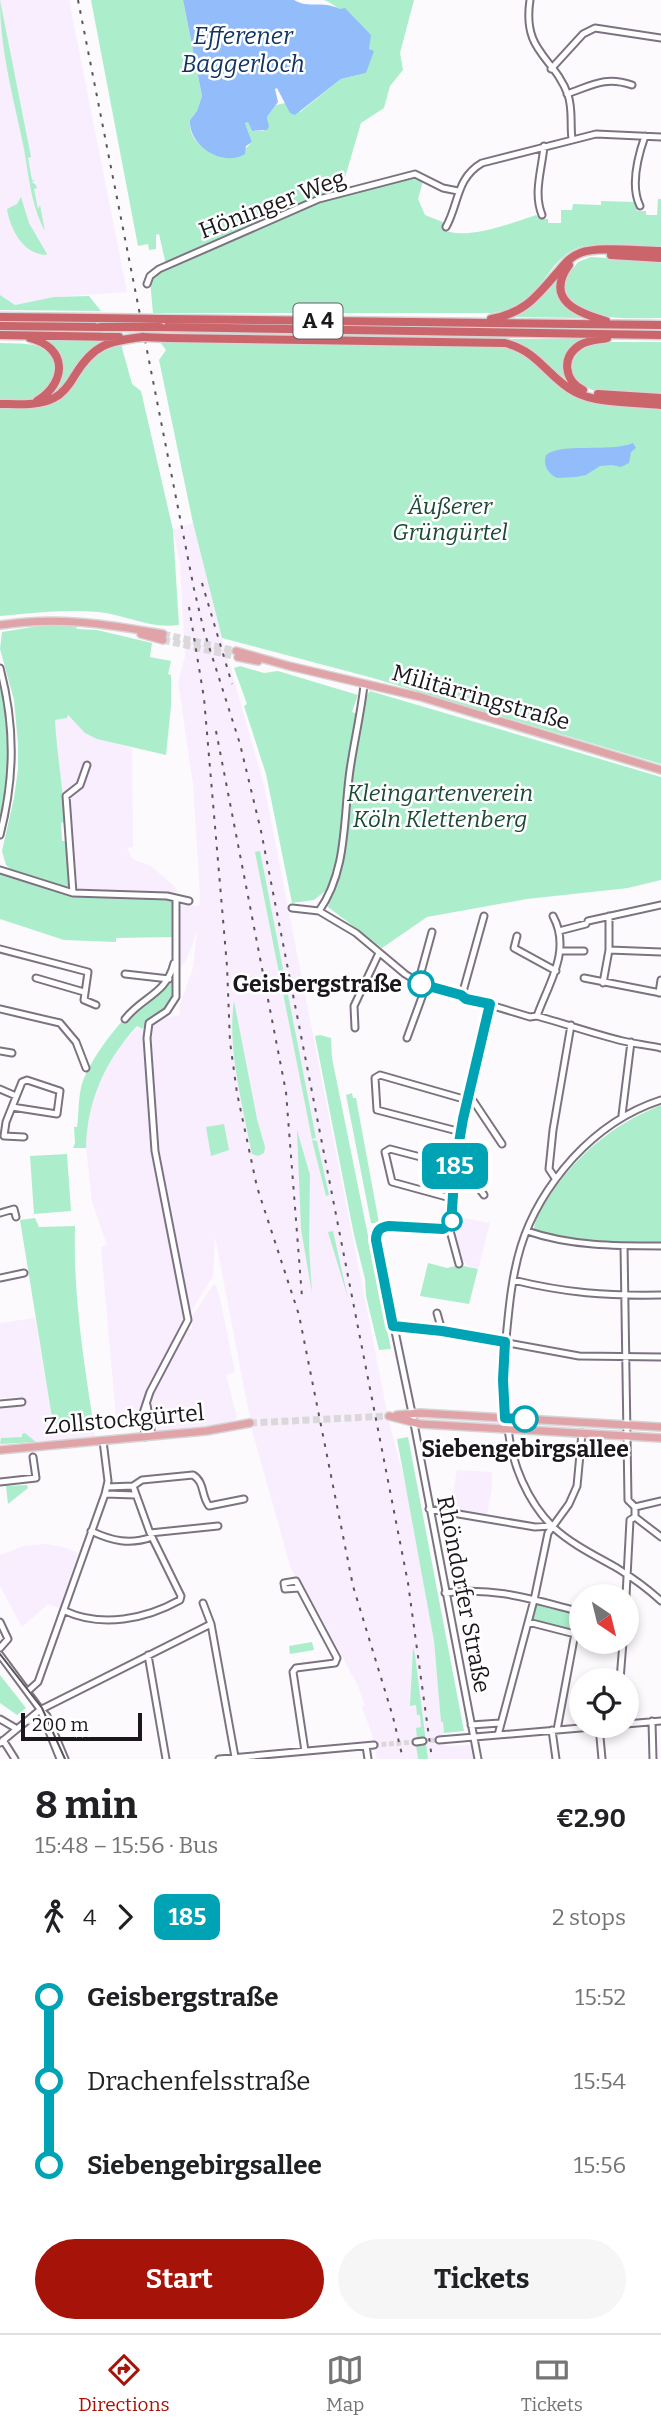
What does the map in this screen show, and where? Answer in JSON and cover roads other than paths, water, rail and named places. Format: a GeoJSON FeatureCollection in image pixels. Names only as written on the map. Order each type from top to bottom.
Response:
{"type":"FeatureCollection","features":[{"type":"Feature","properties":{"kind":"highway"},"geometry":{"type":"LineString","coordinates":[[471,323],[508,316],[520,310],[577,254],[589,251],[661,251]]}},
{"type":"Feature","properties":{"kind":"highway"},"geometry":{"type":"LineString","coordinates":[[619,325],[580,314],[564,299],[562,279],[568,266],[582,257],[596,255],[661,258]]}},
{"type":"Feature","properties":{"kind":"highway","name":"A 4"},"geometry":{"type":"LineString","coordinates":[[0,317],[661,325]]}},
{"type":"Feature","properties":{"kind":"highway","name":"A 4"},"geometry":{"type":"LineString","coordinates":[[0,326],[661,335]]}},
{"type":"Feature","properties":{"kind":"highway"},"geometry":{"type":"LineString","coordinates":[[300,340],[385,331]]}},
{"type":"Feature","properties":{"kind":"highway"},"geometry":{"type":"LineString","coordinates":[[0,335],[505,343],[528,351],[565,385],[586,397],[661,405]]}},
{"type":"Feature","properties":{"kind":"highway"},"geometry":{"type":"LineString","coordinates":[[16,335],[43,343],[56,355],[59,365],[59,374],[53,389],[35,403]]}},
{"type":"Feature","properties":{"kind":"highway"},"geometry":{"type":"LineString","coordinates":[[631,335],[581,344],[569,357],[567,375],[574,385],[590,393],[661,398]]}},
{"type":"Feature","properties":{"kind":"highway"},"geometry":{"type":"LineString","coordinates":[[0,404],[45,402],[63,392],[88,356],[98,348],[110,342],[143,337]]}},
{"type":"Feature","properties":{"kind":"main road"},"geometry":{"type":"LineString","coordinates":[[0,625],[32,620],[100,623],[163,637]]}},
{"type":"Feature","properties":{"kind":"main road","name":"Militärringstraße"},"geometry":{"type":"LineString","coordinates":[[237,654],[421,697],[661,770]]}},
{"type":"Feature","properties":{"kind":"main road"},"geometry":{"type":"LineString","coordinates":[[412,1418],[505,1418],[661,1427]]}},
{"type":"Feature","properties":{"kind":"main road"},"geometry":{"type":"LineString","coordinates":[[412,1418],[508,1429],[661,1438]]}},
{"type":"Feature","properties":{"kind":"main road","name":"Zollstockgürtel"},"geometry":{"type":"LineString","coordinates":[[0,1450],[206,1432],[250,1423]]}},
{"type":"Feature","properties":{"kind":"street"},"geometry":{"type":"LineString","coordinates":[[530,0],[532,36],[539,52],[568,94],[572,139]]}},
{"type":"Feature","properties":{"kind":"street"},"geometry":{"type":"LineString","coordinates":[[551,69],[583,34],[595,28],[661,38]]}},
{"type":"Feature","properties":{"kind":"street"},"geometry":{"type":"LineString","coordinates":[[568,94],[611,79],[632,85]]}},
{"type":"Feature","properties":{"kind":"street"},"geometry":{"type":"LineString","coordinates":[[446,227],[458,191],[469,174],[482,163],[572,139],[607,134],[661,136]]}},
{"type":"Feature","properties":{"kind":"street"},"geometry":{"type":"LineString","coordinates":[[640,206],[637,198],[637,169],[645,136]]}},
{"type":"Feature","properties":{"kind":"street"},"geometry":{"type":"LineString","coordinates":[[542,215],[538,185],[544,146]]}},
{"type":"Feature","properties":{"kind":"street","name":"Höninger Weg"},"geometry":{"type":"LineString","coordinates":[[147,284],[150,276],[159,269],[319,199],[415,174],[443,188],[458,191]]}},
{"type":"Feature","properties":{"kind":"street"},"geometry":{"type":"LineString","coordinates":[[0,668],[9,705],[12,740],[10,788],[0,835]]}},
{"type":"Feature","properties":{"kind":"street"},"geometry":{"type":"LineString","coordinates":[[319,911],[339,869],[350,771],[364,685]]}},
{"type":"Feature","properties":{"kind":"street"},"geometry":{"type":"LineString","coordinates":[[73,893],[66,796],[80,785],[87,765]]}},
{"type":"Feature","properties":{"kind":"street"},"geometry":{"type":"LineString","coordinates":[[0,870],[73,893],[167,896],[189,901]]}},
{"type":"Feature","properties":{"kind":"street"},"geometry":{"type":"LineString","coordinates":[[148,1437],[147,1401],[188,1320],[155,1151],[147,1038],[149,1023],[167,1011],[176,998],[176,898]]}},
{"type":"Feature","properties":{"kind":"street"},"geometry":{"type":"LineString","coordinates":[[559,931],[609,916],[661,905]]}},
{"type":"Feature","properties":{"kind":"street"},"geometry":{"type":"LineString","coordinates":[[292,908],[319,911],[356,933],[418,983],[530,1017],[537,1016],[661,1048]]}},
{"type":"Feature","properties":{"kind":"street"},"geometry":{"type":"LineString","coordinates":[[461,995],[484,916]]}},
{"type":"Feature","properties":{"kind":"street"},"geometry":{"type":"LineString","coordinates":[[537,1016],[556,971],[560,951],[559,931],[553,916]]}},
{"type":"Feature","properties":{"kind":"street"},"geometry":{"type":"LineString","coordinates":[[603,983],[609,950],[609,916]]}},
{"type":"Feature","properties":{"kind":"street"},"geometry":{"type":"LineString","coordinates":[[418,983],[432,932]]}},
{"type":"Feature","properties":{"kind":"street"},"geometry":{"type":"LineString","coordinates":[[517,936],[514,948],[556,971]]}},
{"type":"Feature","properties":{"kind":"street"},"geometry":{"type":"LineString","coordinates":[[0,949],[88,972],[84,999],[96,1006]]}},
{"type":"Feature","properties":{"kind":"street"},"geometry":{"type":"LineString","coordinates":[[609,950],[661,952]]}},
{"type":"Feature","properties":{"kind":"street"},"geometry":{"type":"LineString","coordinates":[[560,951],[584,951]]}},
{"type":"Feature","properties":{"kind":"street"},"geometry":{"type":"LineString","coordinates":[[355,1028],[354,1006],[379,953]]}},
{"type":"Feature","properties":{"kind":"street"},"geometry":{"type":"LineString","coordinates":[[125,1019],[169,979],[176,961]]}},
{"type":"Feature","properties":{"kind":"street"},"geometry":{"type":"LineString","coordinates":[[125,974],[169,979]]}},
{"type":"Feature","properties":{"kind":"street"},"geometry":{"type":"LineString","coordinates":[[36,978],[85,992]]}},
{"type":"Feature","properties":{"kind":"street"},"geometry":{"type":"LineString","coordinates":[[583,978],[660,993],[661,980]]}},
{"type":"Feature","properties":{"kind":"street"},"geometry":{"type":"LineString","coordinates":[[407,1038],[426,986]]}},
{"type":"Feature","properties":{"kind":"street"},"geometry":{"type":"LineString","coordinates":[[459,1264],[449,1227],[453,1213],[455,1166],[467,1098],[490,1004]]}},
{"type":"Feature","properties":{"kind":"street"},"geometry":{"type":"LineString","coordinates":[[0,1009],[60,1023],[76,1042],[86,1068]]}},
{"type":"Feature","properties":{"kind":"street"},"geometry":{"type":"LineString","coordinates":[[555,1178],[549,1169],[552,1130],[571,1025]]}},
{"type":"Feature","properties":{"kind":"street"},"geometry":{"type":"LineString","coordinates":[[622,1116],[625,1111],[631,1042]]}},
{"type":"Feature","properties":{"kind":"street"},"geometry":{"type":"LineString","coordinates":[[0,1051],[12,1054]]}},
{"type":"Feature","properties":{"kind":"street"},"geometry":{"type":"LineString","coordinates":[[461,1132],[377,1110],[375,1078],[377,1076],[467,1098],[474,1102],[502,1144]]}},
{"type":"Feature","properties":{"kind":"street"},"geometry":{"type":"LineString","coordinates":[[12,1107],[57,1114],[60,1091],[23,1080],[16,1096],[6,1122],[2,1138],[24,1137]]}},
{"type":"Feature","properties":{"kind":"street"},"geometry":{"type":"LineString","coordinates":[[0,1089],[16,1096]]}},
{"type":"Feature","properties":{"kind":"street"},"geometry":{"type":"LineString","coordinates":[[505,1418],[505,1342],[513,1280],[520,1246],[541,1200],[555,1178],[592,1139],[622,1116],[661,1100]]}},
{"type":"Feature","properties":{"kind":"street"},"geometry":{"type":"LineString","coordinates":[[454,1199],[392,1182],[386,1150],[455,1166]]}},
{"type":"Feature","properties":{"kind":"street"},"geometry":{"type":"LineString","coordinates":[[457,1159],[484,1195]]}},
{"type":"Feature","properties":{"kind":"street"},"geometry":{"type":"LineString","coordinates":[[0,1213],[14,1209],[16,1217]]}},
{"type":"Feature","properties":{"kind":"street","name":"Rhöndorfer Straße"},"geometry":{"type":"LineString","coordinates":[[449,1227],[389,1226],[379,1230],[376,1240],[478,1759]]}},
{"type":"Feature","properties":{"kind":"street"},"geometry":{"type":"LineString","coordinates":[[527,1231],[578,1243],[661,1246]]}},
{"type":"Feature","properties":{"kind":"street"},"geometry":{"type":"LineString","coordinates":[[624,1246],[628,1500],[635,1507],[635,1517]]}},
{"type":"Feature","properties":{"kind":"street"},"geometry":{"type":"LineString","coordinates":[[0,1278],[24,1273]]}},
{"type":"Feature","properties":{"kind":"street"},"geometry":{"type":"LineString","coordinates":[[513,1280],[571,1293],[661,1295]]}},
{"type":"Feature","properties":{"kind":"street"},"geometry":{"type":"LineString","coordinates":[[437,1313],[442,1331]]}},
{"type":"Feature","properties":{"kind":"street"},"geometry":{"type":"LineString","coordinates":[[393,1326],[442,1331],[579,1356],[661,1357]]}},
{"type":"Feature","properties":{"kind":"street"},"geometry":{"type":"LineString","coordinates":[[0,1404],[22,1402]]}},
{"type":"Feature","properties":{"kind":"street"},"geometry":{"type":"LineString","coordinates":[[508,1429],[514,1461],[525,1487],[552,1526],[627,1574],[661,1601]]}},
{"type":"Feature","properties":{"kind":"street"},"geometry":{"type":"LineString","coordinates":[[498,1735],[534,1600],[548,1533],[569,1504],[577,1486],[582,1433]]}},
{"type":"Feature","properties":{"kind":"street"},"geometry":{"type":"LineString","coordinates":[[27,1691],[38,1682],[105,1494],[107,1487],[103,1441]]}},
{"type":"Feature","properties":{"kind":"street"},"geometry":{"type":"LineString","coordinates":[[0,1482],[36,1478],[33,1457]]}},
{"type":"Feature","properties":{"kind":"street"},"geometry":{"type":"LineString","coordinates":[[107,1487],[133,1486],[142,1480],[193,1475],[201,1482],[209,1506],[244,1499]]}},
{"type":"Feature","properties":{"kind":"street"},"geometry":{"type":"LineString","coordinates":[[65,1611],[86,1618],[120,1620],[162,1610],[181,1598],[151,1535],[133,1486]]}},
{"type":"Feature","properties":{"kind":"street"},"geometry":{"type":"LineString","coordinates":[[105,1494],[135,1495]]}},
{"type":"Feature","properties":{"kind":"street"},"geometry":{"type":"LineString","coordinates":[[635,1507],[661,1501]]}},
{"type":"Feature","properties":{"kind":"street"},"geometry":{"type":"LineString","coordinates":[[429,1509],[535,1527],[552,1526]]}},
{"type":"Feature","properties":{"kind":"street"},"geometry":{"type":"LineString","coordinates":[[635,1517],[661,1537]]}},
{"type":"Feature","properties":{"kind":"street"},"geometry":{"type":"LineString","coordinates":[[627,1584],[629,1520],[635,1517]]}},
{"type":"Feature","properties":{"kind":"street"},"geometry":{"type":"LineString","coordinates":[[91,1531],[107,1539],[129,1542],[151,1535],[218,1526]]}},
{"type":"Feature","properties":{"kind":"street"},"geometry":{"type":"LineString","coordinates":[[299,1588],[337,1658],[335,1662],[296,1668],[293,1672],[305,1751]]}},
{"type":"Feature","properties":{"kind":"street"},"geometry":{"type":"LineString","coordinates":[[445,1593],[483,1590],[569,1609]]}},
{"type":"Feature","properties":{"kind":"street"},"geometry":{"type":"LineString","coordinates":[[203,1602],[211,1624],[235,1757]]}},
{"type":"Feature","properties":{"kind":"street"},"geometry":{"type":"LineString","coordinates":[[0,1622],[8,1639],[0,1648]]}},
{"type":"Feature","properties":{"kind":"street"},"geometry":{"type":"LineString","coordinates":[[528,1622],[569,1632]]}},
{"type":"Feature","properties":{"kind":"street"},"geometry":{"type":"LineString","coordinates":[[15,1759],[1,1742],[40,1709],[211,1624]]}},
{"type":"Feature","properties":{"kind":"street"},"geometry":{"type":"LineString","coordinates":[[556,1759],[555,1730],[571,1654]]}},
{"type":"Feature","properties":{"kind":"street"},"geometry":{"type":"LineString","coordinates":[[0,1655],[47,1716],[63,1759]]}},
{"type":"Feature","properties":{"kind":"street"},"geometry":{"type":"LineString","coordinates":[[148,1656],[166,1759]]}},
{"type":"Feature","properties":{"kind":"street"},"geometry":{"type":"LineString","coordinates":[[0,1719],[17,1729]]}},
{"type":"Feature","properties":{"kind":"street"},"geometry":{"type":"LineString","coordinates":[[652,1721],[653,1759]]}},
{"type":"Feature","properties":{"kind":"street"},"geometry":{"type":"LineString","coordinates":[[639,1722],[661,1721]]}},
{"type":"Feature","properties":{"kind":"street"},"geometry":{"type":"LineString","coordinates":[[471,1726],[500,1723]]}},
{"type":"Feature","properties":{"kind":"street"},"geometry":{"type":"LineString","coordinates":[[439,1740],[569,1729]]}},
{"type":"Feature","properties":{"kind":"street"},"geometry":{"type":"LineString","coordinates":[[602,1738],[602,1759]]}},
{"type":"Feature","properties":{"kind":"street"},"geometry":{"type":"LineString","coordinates":[[219,1759],[374,1745]]}},
{"type":"Feature","properties":{"kind":"street"},"geometry":{"type":"LineString","coordinates":[[366,1746],[368,1759]]}},
{"type":"Feature","properties":{"kind":"water","name":"Efferener Baggerloch"},"geometry":{"type":"Polygon","coordinates":[[[183,0],[294,0],[305,4],[345,8],[371,35],[369,49],[374,51],[366,73],[341,79],[295,115],[290,113],[277,88],[275,89],[278,102],[267,117],[267,130],[252,131],[248,122],[245,123],[252,142],[246,146],[245,154],[236,158],[217,156],[200,145],[191,129],[190,120],[197,111],[202,96],[183,0]]]}},
{"type":"Feature","properties":{"kind":"water"},"geometry":{"type":"Polygon","coordinates":[[[633,443],[636,448],[631,452],[629,463],[621,467],[600,466],[586,475],[557,478],[548,471],[546,465],[546,455],[553,451],[633,443]]]}},
{"type":"Feature","properties":{"kind":"tunnel"},"geometry":{"type":"LineString","coordinates":[[163,634],[236,651]]}},
{"type":"Feature","properties":{"kind":"tunnel"},"geometry":{"type":"LineString","coordinates":[[163,640],[238,657]]}},
{"type":"Feature","properties":{"kind":"tunnel"},"geometry":{"type":"LineString","coordinates":[[250,1423],[389,1416]]}},
{"type":"Feature","properties":{"kind":"tunnel"},"geometry":{"type":"LineString","coordinates":[[423,1741],[439,1740]]}},
{"type":"Feature","properties":{"kind":"tunnel"},"geometry":{"type":"LineString","coordinates":[[374,1745],[416,1742]]}},
{"type":"Feature","properties":{"kind":"tram line"},"geometry":{"type":"LineString","coordinates":[[0,1654],[42,1708],[65,1759]]}},
{"type":"Feature","properties":{"kind":"railway"},"geometry":{"type":"LineString","coordinates":[[78,0],[194,589],[204,631],[240,744],[261,831],[408,1583],[432,1759]]}},
{"type":"Feature","properties":{"kind":"railway"},"geometry":{"type":"LineString","coordinates":[[202,583],[232,684]]}},
{"type":"Feature","properties":{"kind":"railway"},"geometry":{"type":"LineString","coordinates":[[189,607],[204,698],[227,966],[230,1042],[237,1093],[257,1187],[299,1315],[353,1586],[403,1759]]}},
{"type":"Feature","properties":{"kind":"railway"},"geometry":{"type":"LineString","coordinates":[[216,731],[286,1092],[302,1297]]}},
{"type":"Feature","properties":{"kind":"place","name":"Geisbergstraße"},"geometry":{"type":"Point","coordinates":[421,984]}},
{"type":"Feature","properties":{"kind":"place","name":"Siebengebirgsallee"},"geometry":{"type":"Point","coordinates":[525,1419]}},
{"type":"Feature","properties":{"kind":"park label","name":"Äußerer Grüngürtel"},"geometry":{"type":"Point","coordinates":[450,519]}},
{"type":"Feature","properties":{"kind":"park label","name":"Kleingartenverein Köln Klettenberg"},"geometry":{"type":"Point","coordinates":[440,806]}}]}
